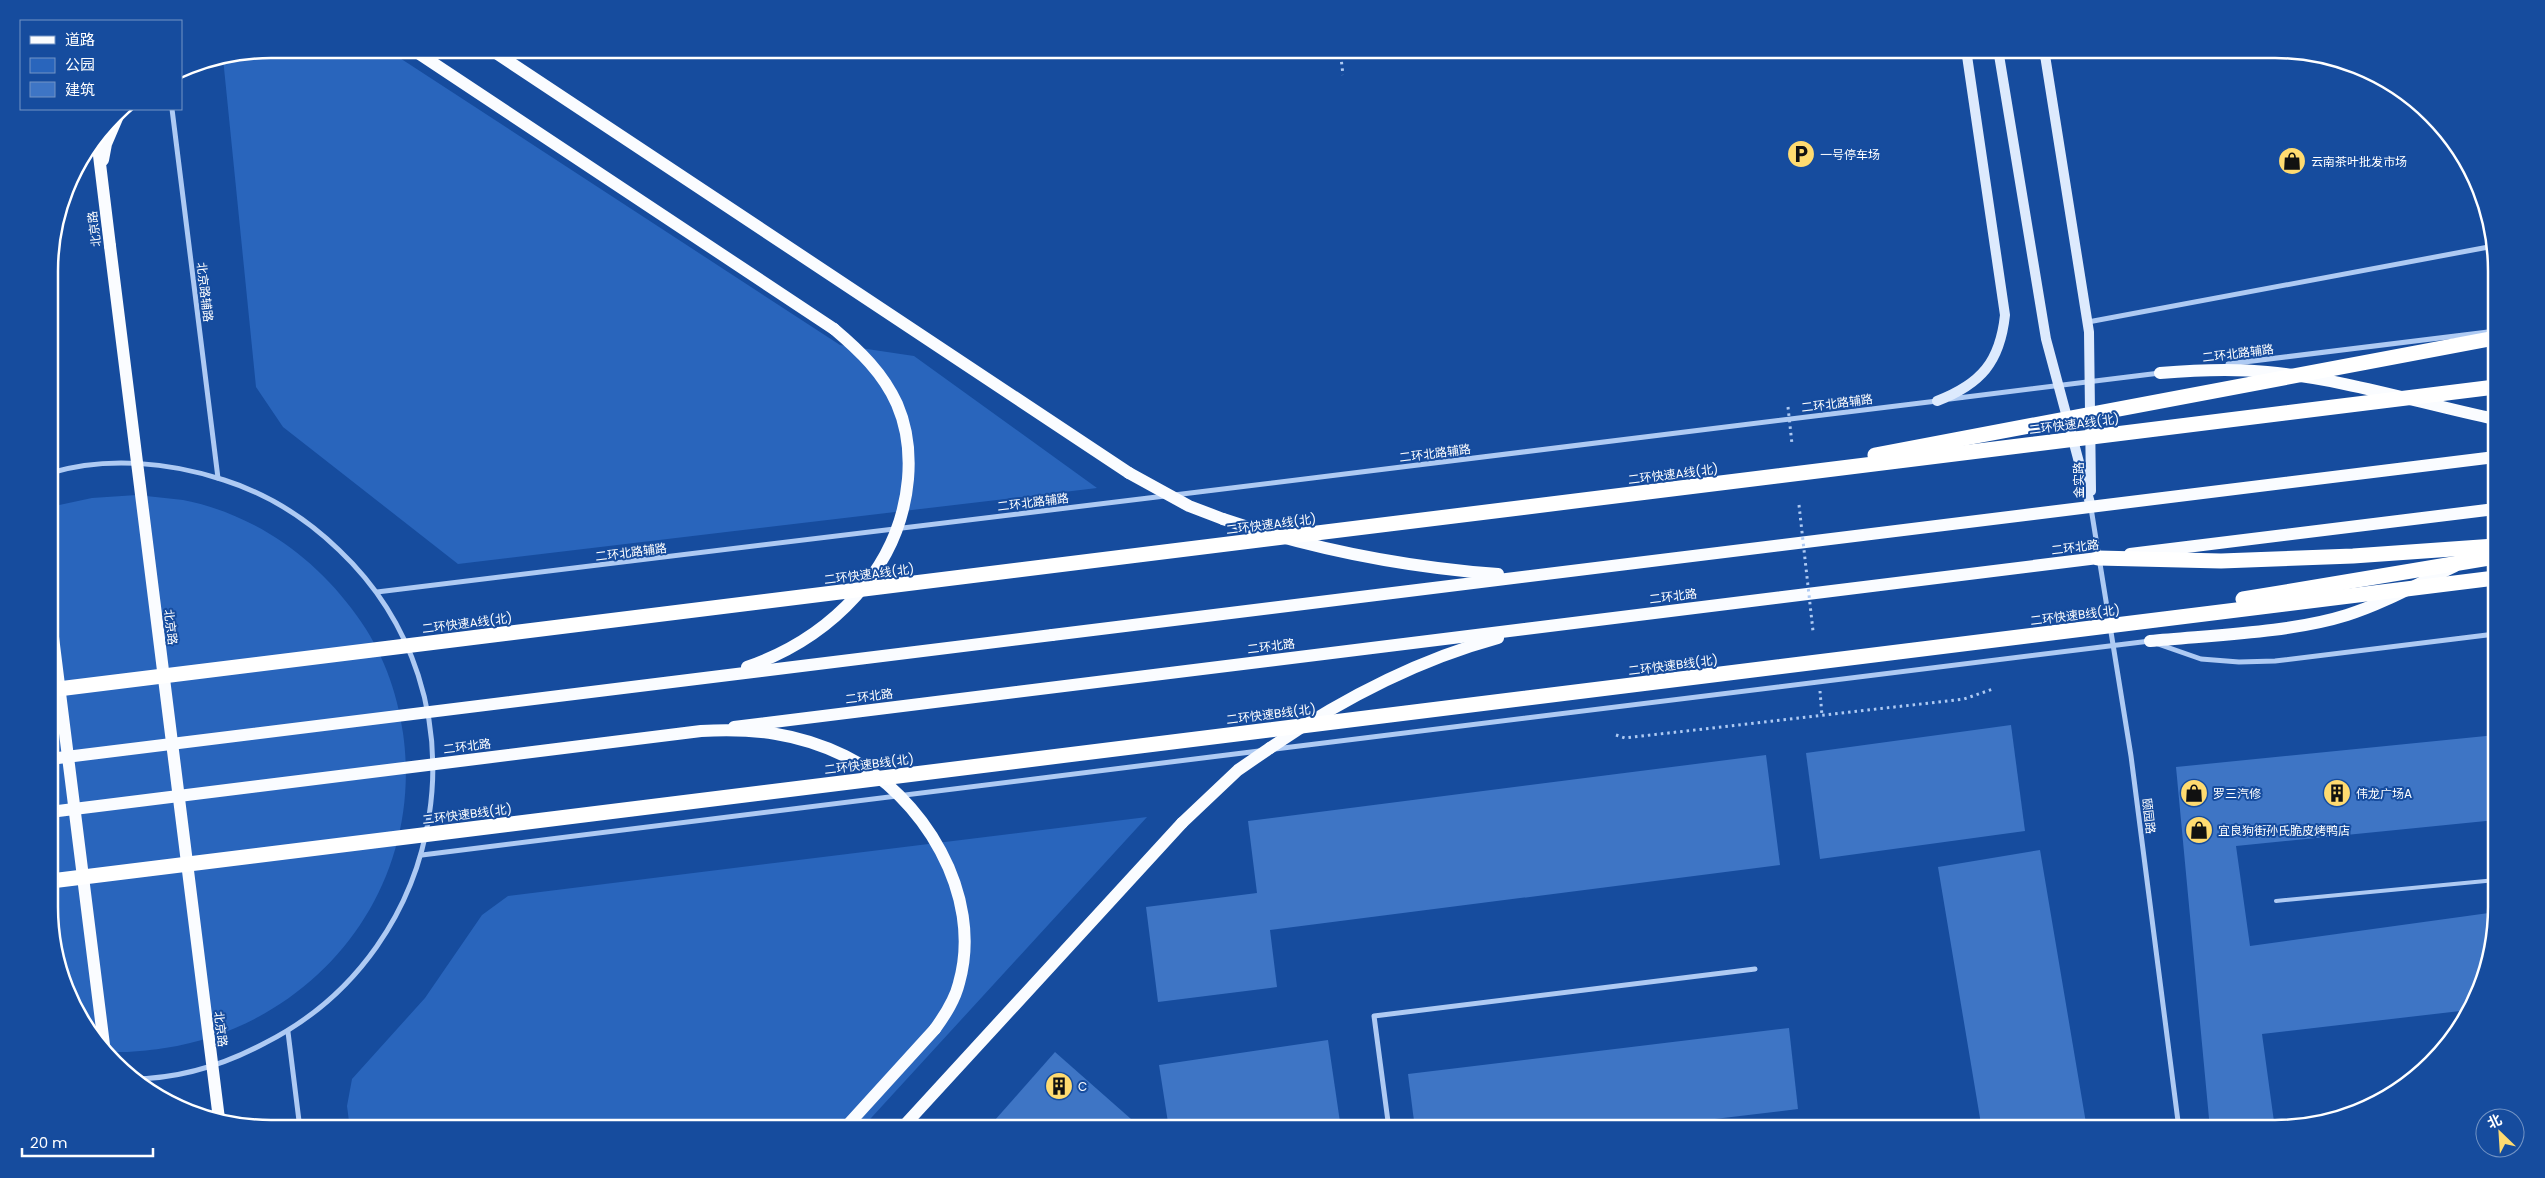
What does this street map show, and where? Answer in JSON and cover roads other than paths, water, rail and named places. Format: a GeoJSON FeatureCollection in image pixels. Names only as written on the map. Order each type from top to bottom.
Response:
{"type":"FeatureCollection","features":[{"type":"Feature","properties":{"kind":"highway"},"geometry":{"type":"LineString","coordinates":[[1741,481],[2488,339]]}},
{"type":"Feature","properties":{"kind":"highway","name":"二环快速A线(北)"},"geometry":{"type":"LineString","coordinates":[[58,689],[2488,388]]}},
{"type":"Feature","properties":{"kind":"highway"},"geometry":{"type":"LineString","coordinates":[[2098,558],[2221,561],[2353,556],[2488,547]]}},
{"type":"Feature","properties":{"kind":"highway"},"geometry":{"type":"LineString","coordinates":[[2038,635],[2488,558]]}},
{"type":"Feature","properties":{"kind":"highway","name":"二环快速B线(北)"},"geometry":{"type":"LineString","coordinates":[[58,880],[2488,579]]}},
{"type":"Feature","properties":{"kind":"main road"},"geometry":{"type":"LineString","coordinates":[[426,58],[834,329],[861,352],[882,378],[897,405],[905,434],[909,464],[906,493],[900,522],[888,550],[872,577],[851,603],[827,624],[799,644],[768,660],[734,672],[697,679]]}},
{"type":"Feature","properties":{"kind":"main road"},"geometry":{"type":"LineString","coordinates":[[504,58],[1129,473],[1190,506],[1223,519],[1293,541],[1387,560],[1453,570],[1526,576]]}},
{"type":"Feature","properties":{"kind":"main road"},"geometry":{"type":"LineString","coordinates":[[103,187],[102,166],[106,144],[114,126]]}},
{"type":"Feature","properties":{"kind":"main road","name":"北京路"},"geometry":{"type":"LineString","coordinates":[[98,145],[218,1114]]}},
{"type":"Feature","properties":{"kind":"main road"},"geometry":{"type":"LineString","coordinates":[[2160,373],[2231,370],[2301,376],[2488,417]]}},
{"type":"Feature","properties":{"kind":"main road"},"geometry":{"type":"LineString","coordinates":[[58,758],[2488,457]]}},
{"type":"Feature","properties":{"kind":"main road","name":"二环北路"},"geometry":{"type":"LineString","coordinates":[[58,811],[2488,510]]}},
{"type":"Feature","properties":{"kind":"main road"},"geometry":{"type":"LineString","coordinates":[[2150,641],[2287,627],[2346,616],[2380,603],[2488,550]]}},
{"type":"Feature","properties":{"kind":"main road"},"geometry":{"type":"LineString","coordinates":[[909,1120],[1182,823],[1238,770],[1331,708],[1392,678],[1471,647],[1532,628]]}},
{"type":"Feature","properties":{"kind":"main road"},"geometry":{"type":"LineString","coordinates":[[58,677],[103,1040]]}},
{"type":"Feature","properties":{"kind":"main road"},"geometry":{"type":"LineString","coordinates":[[701,731],[742,729],[780,734],[814,743],[846,756],[874,775],[899,796],[920,820],[937,845],[951,872],[960,900],[964,929],[964,956],[959,983],[950,1008],[935,1029],[852,1120]]}},
{"type":"Feature","properties":{"kind":"street"},"geometry":{"type":"LineString","coordinates":[[1937,400],[1956,393],[1984,372],[1996,355],[2001,342],[2005,315],[1967,58]]}},
{"type":"Feature","properties":{"kind":"street","name":"金实路"},"geometry":{"type":"LineString","coordinates":[[1999,58],[2046,340],[2060,385],[2091,506]]}},
{"type":"Feature","properties":{"kind":"street","name":"金实路"},"geometry":{"type":"LineString","coordinates":[[2045,58],[2088,322],[2091,506]]}},
{"type":"Feature","properties":{"kind":"street","name":"北京路辅路"},"geometry":{"type":"LineString","coordinates":[[172,110],[218,478]]}},
{"type":"Feature","properties":{"kind":"street"},"geometry":{"type":"LineString","coordinates":[[2088,322],[2486,247]]}},
{"type":"Feature","properties":{"kind":"street","name":"二环北路辅路"},"geometry":{"type":"LineString","coordinates":[[377,592],[558,572],[2488,332]]}},
{"type":"Feature","properties":{"kind":"street"},"geometry":{"type":"LineString","coordinates":[[58,472],[102,464],[149,464],[196,471],[240,485],[282,505],[320,532],[354,564],[377,592],[406,641],[422,684],[432,730],[434,777],[429,824],[422,855],[400,912],[375,951],[346,986],[312,1016],[288,1032],[233,1060],[189,1072],[142,1078]]}},
{"type":"Feature","properties":{"kind":"street","name":"颐园路"},"geometry":{"type":"LineString","coordinates":[[2091,506],[2131,756],[2178,1120]]}},
{"type":"Feature","properties":{"kind":"street"},"geometry":{"type":"LineString","coordinates":[[422,855],[2113,644],[2150,641],[2201,659],[2257,662],[2488,635]]}},
{"type":"Feature","properties":{"kind":"street"},"geometry":{"type":"LineString","coordinates":[[1389,1120],[1374,1016],[1755,969]]}},
{"type":"Feature","properties":{"kind":"street"},"geometry":{"type":"LineString","coordinates":[[288,1032],[299,1120]]}},
{"type":"Feature","properties":{"kind":"lane"},"geometry":{"type":"LineString","coordinates":[[2276,901],[2488,881]]}},
{"type":"Feature","properties":{"kind":"place","name":"一号停车场"},"geometry":{"type":"Point","coordinates":[1801,154]}},
{"type":"Feature","properties":{"kind":"place","name":"云南茶叶批发市场"},"geometry":{"type":"Point","coordinates":[2292,161]}},
{"type":"Feature","properties":{"kind":"place","name":"罗三汽修"},"geometry":{"type":"Point","coordinates":[2194,793]}},
{"type":"Feature","properties":{"kind":"place","name":"伟龙广场A"},"geometry":{"type":"Point","coordinates":[2337,793]}},
{"type":"Feature","properties":{"kind":"place","name":"宜良狗街孙氏脆皮烤鸭店"},"geometry":{"type":"Point","coordinates":[2199,830]}},
{"type":"Feature","properties":{"kind":"place","name":"C"},"geometry":{"type":"Point","coordinates":[1059,1086]}}]}
